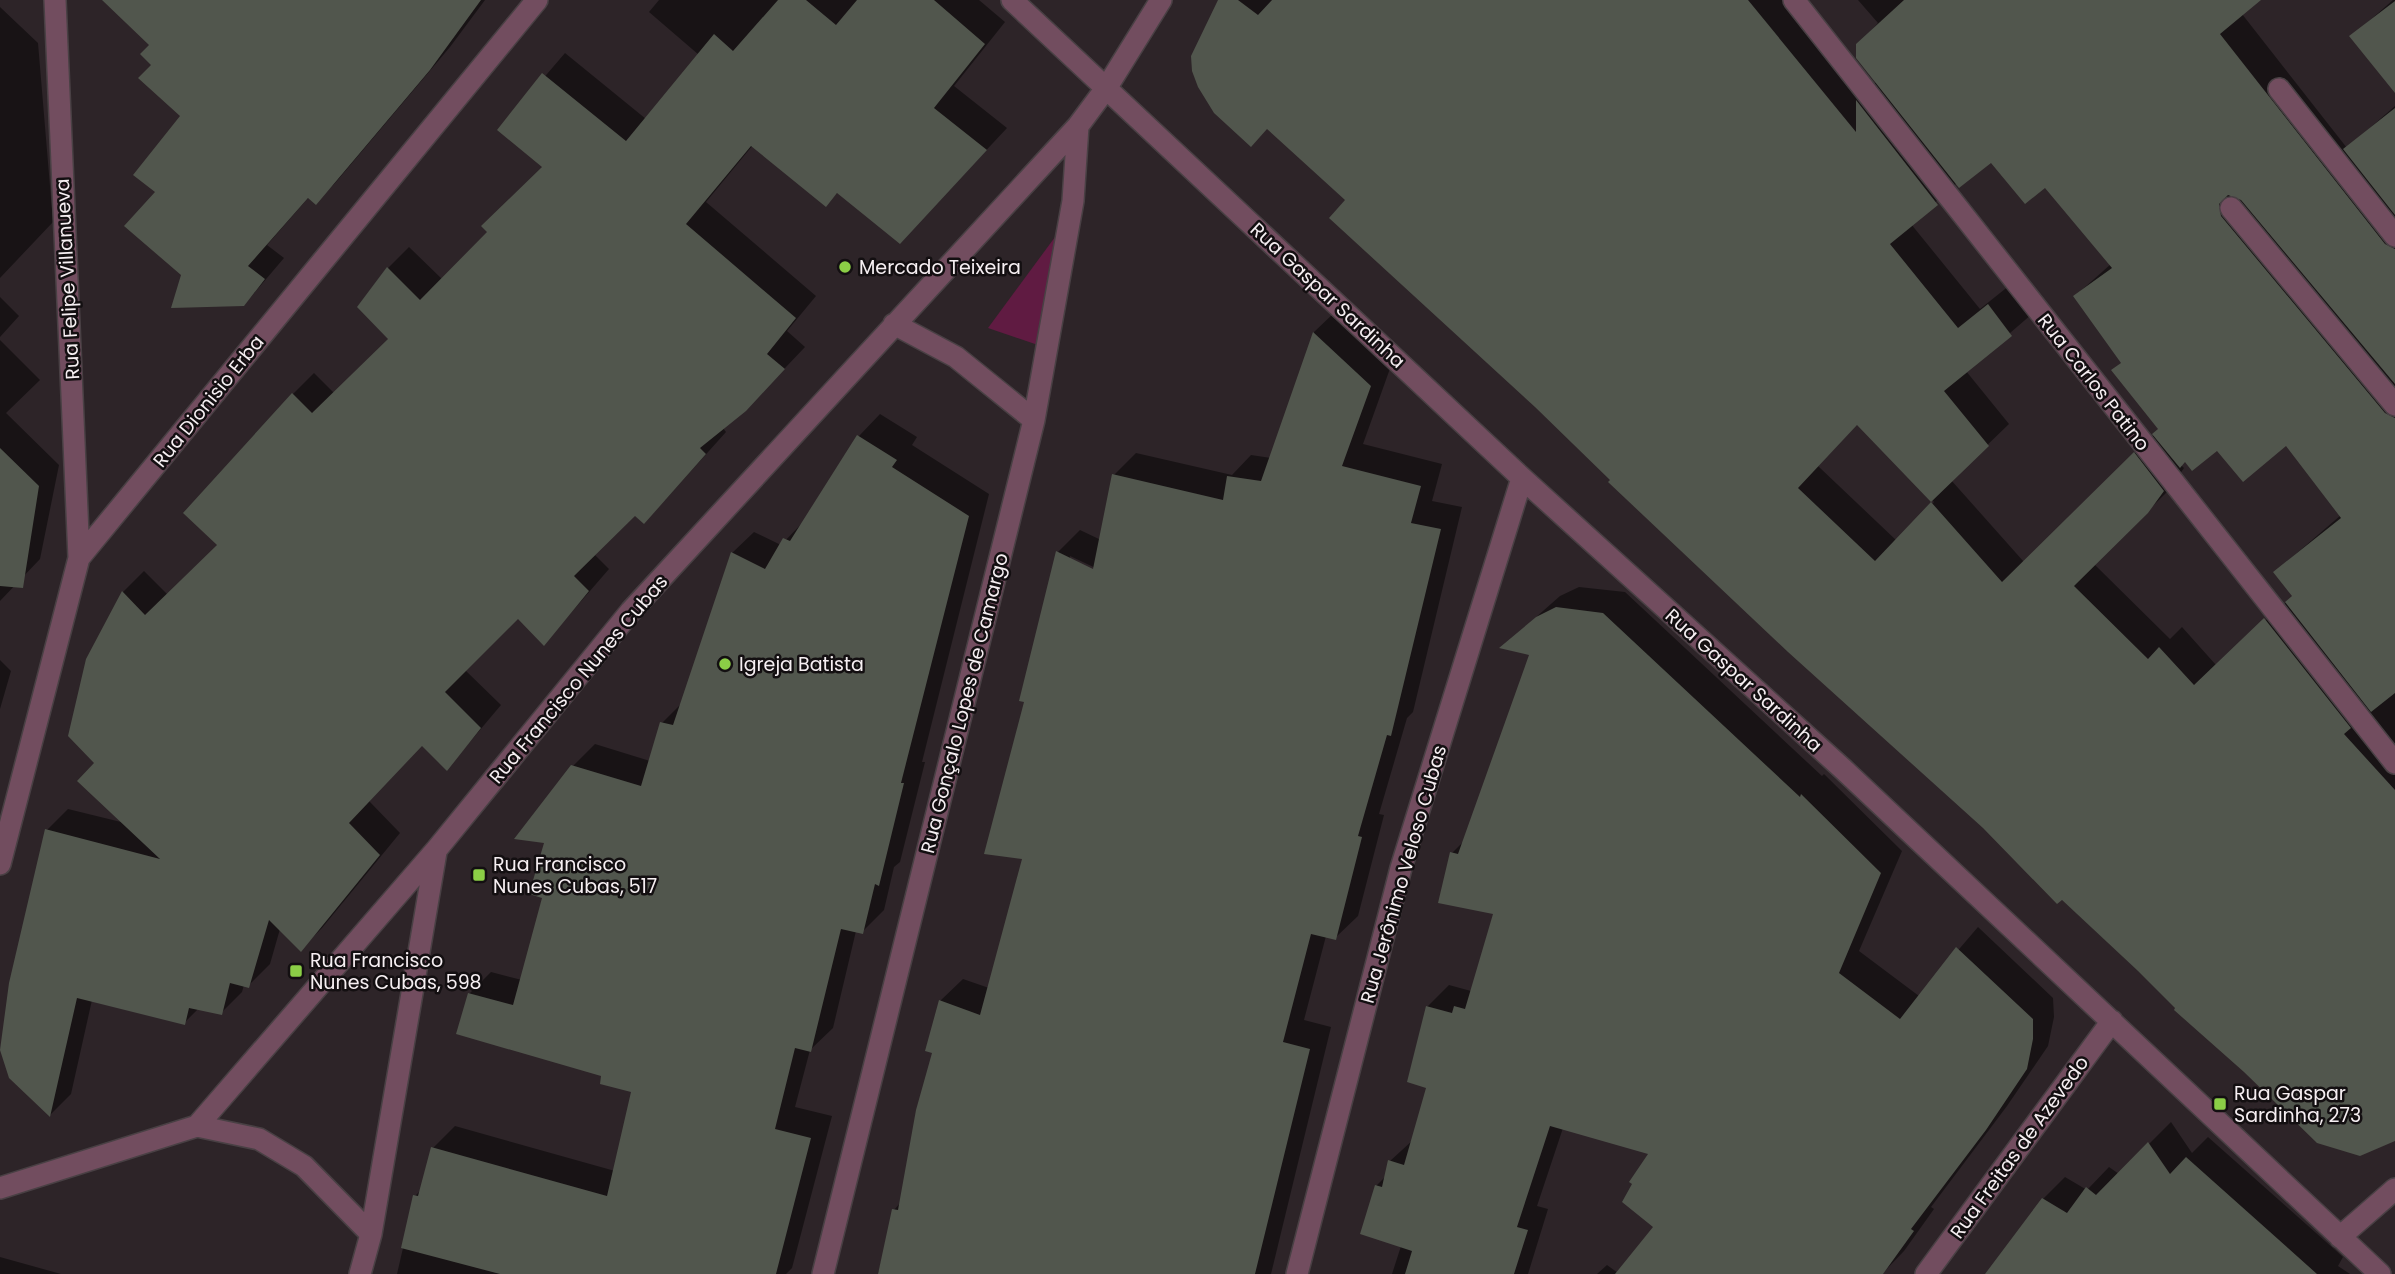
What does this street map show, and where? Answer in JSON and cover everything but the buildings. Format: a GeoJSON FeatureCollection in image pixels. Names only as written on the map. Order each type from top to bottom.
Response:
{"type":"FeatureCollection","features":[{"type":"Feature","properties":{"kind":"street","name":"Rua Felipe Villanueva"},"geometry":{"type":"LineString","coordinates":[[55,0],[79,558]]}},
{"type":"Feature","properties":{"kind":"street","name":"Rua Dionisio Erba"},"geometry":{"type":"LineString","coordinates":[[0,864],[79,558],[537,0]]}},
{"type":"Feature","properties":{"kind":"street","name":"Rua Gaspar Sardinha"},"geometry":{"type":"LineString","coordinates":[[1012,0],[1522,478],[1843,769],[2380,1274]]}},
{"type":"Feature","properties":{"kind":"street","name":"Rua Francisco Nunes Cubas"},"geometry":{"type":"LineString","coordinates":[[197,1126],[437,849],[631,611],[1078,127],[1107,87],[1161,0]]}},
{"type":"Feature","properties":{"kind":"street","name":"Rua Carlos Patino"},"geometry":{"type":"LineString","coordinates":[[1794,0],[2395,763]]}},
{"type":"Feature","properties":{"kind":"street"},"geometry":{"type":"LineString","coordinates":[[2279,89],[2395,236]]}},
{"type":"Feature","properties":{"kind":"street","name":"Rua Gonçalo Lopes de Camargo"},"geometry":{"type":"LineString","coordinates":[[823,1274],[1034,420],[1073,201],[1078,127]]}},
{"type":"Feature","properties":{"kind":"street"},"geometry":{"type":"LineString","coordinates":[[2231,208],[2395,405]]}},
{"type":"Feature","properties":{"kind":"street"},"geometry":{"type":"LineString","coordinates":[[894,324],[956,357],[1034,420]]}},
{"type":"Feature","properties":{"kind":"street","name":"Rua Jerônimo Veloso Cubas"},"geometry":{"type":"LineString","coordinates":[[1297,1274],[1401,868],[1522,478]]}},
{"type":"Feature","properties":{"kind":"street"},"geometry":{"type":"LineString","coordinates":[[360,1274],[371,1234],[437,849]]}},
{"type":"Feature","properties":{"kind":"street","name":"Rua Freitas de Azevedo"},"geometry":{"type":"LineString","coordinates":[[1926,1274],[2112,1021]]}},
{"type":"Feature","properties":{"kind":"street"},"geometry":{"type":"LineString","coordinates":[[0,1188],[197,1126],[259,1139],[304,1166],[371,1234]]}},
{"type":"Feature","properties":{"kind":"street"},"geometry":{"type":"LineString","coordinates":[[2340,1237],[2395,1189]]}},
{"type":"Feature","properties":{"kind":"shaded area"},"geometry":{"type":"Polygon","coordinates":[[[1058,233],[1038,345],[988,328],[1058,233]]]}},
{"type":"Feature","properties":{"kind":"place","name":"Mercado Teixeira"},"geometry":{"type":"Point","coordinates":[845,267]}},
{"type":"Feature","properties":{"kind":"place","name":"Igreja Batista"},"geometry":{"type":"Point","coordinates":[725,664]}},
{"type":"Feature","properties":{"kind":"place","name":"Rua Francisco Nunes Cubas, 517"},"geometry":{"type":"Point","coordinates":[479,875]}},
{"type":"Feature","properties":{"kind":"place","name":"Rua Francisco Nunes Cubas, 598"},"geometry":{"type":"Point","coordinates":[296,971]}},
{"type":"Feature","properties":{"kind":"place","name":"Rua Gaspar Sardinha, 273"},"geometry":{"type":"Point","coordinates":[2220,1104]}}]}
